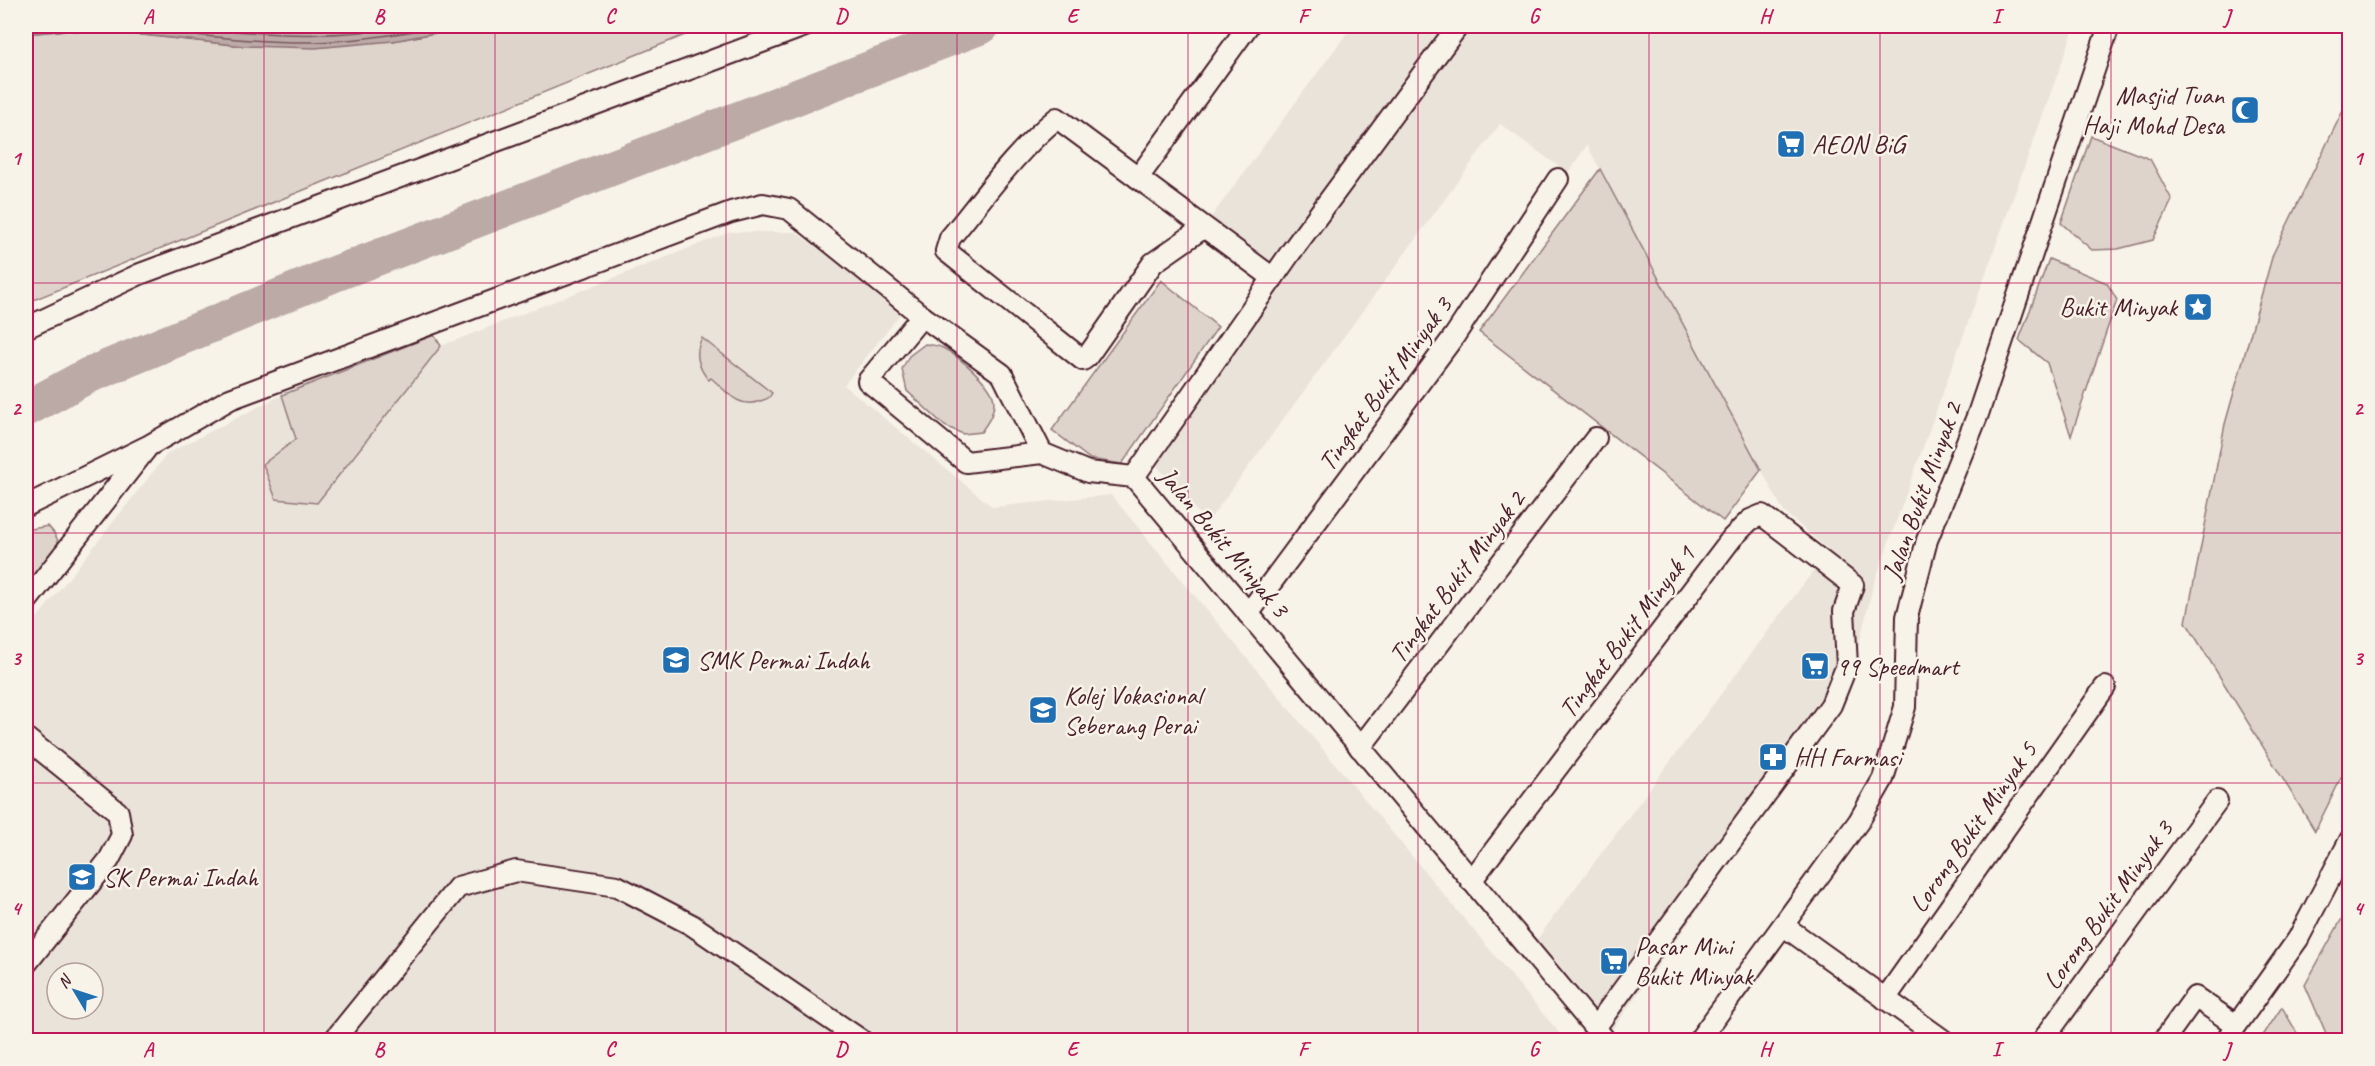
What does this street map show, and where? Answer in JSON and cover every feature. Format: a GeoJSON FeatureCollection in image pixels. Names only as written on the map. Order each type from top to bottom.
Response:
{"type":"FeatureCollection","features":[{"type":"Feature","properties":{"kind":"street"},"geometry":{"type":"LineString","coordinates":[[26,328],[140,274],[805,26]]}},
{"type":"Feature","properties":{"kind":"street"},"geometry":{"type":"LineString","coordinates":[[1138,178],[1248,26]]}},
{"type":"Feature","properties":{"kind":"street","name":"Jalan Bukit Minyak 3"},"geometry":{"type":"LineString","coordinates":[[1458,26],[1273,278],[1134,477],[1600,1034]]}},
{"type":"Feature","properties":{"kind":"street","name":"Jalan Bukit Minyak 2"},"geometry":{"type":"LineString","coordinates":[[1699,1041],[1859,821],[1883,779],[1905,707],[1907,617],[1927,540],[1978,414],[2109,26]]}},
{"type":"Feature","properties":{"kind":"street"},"geometry":{"type":"LineString","coordinates":[[1203,228],[1153,263],[1083,360],[946,251],[950,238],[1016,157],[1036,135],[1057,118],[1273,278]]}},
{"type":"Feature","properties":{"kind":"street","name":"Tingkat Bukit Minyak 3"},"geometry":{"type":"LineString","coordinates":[[1248,614],[1455,335],[1558,179]]}},
{"type":"Feature","properties":{"kind":"street"},"geometry":{"type":"LineString","coordinates":[[26,506],[150,445],[230,399],[731,212],[763,204],[789,209],[922,316],[1002,374],[1042,453]]}},
{"type":"Feature","properties":{"kind":"street"},"geometry":{"type":"LineString","coordinates":[[922,316],[868,381],[966,462],[1042,453],[1088,472],[1134,477]]}},
{"type":"Feature","properties":{"kind":"street","name":"Tingkat Bukit Minyak 2"},"geometry":{"type":"LineString","coordinates":[[1360,748],[1596,438]]}},
{"type":"Feature","properties":{"kind":"street"},"geometry":{"type":"LineString","coordinates":[[26,602],[150,445]]}},
{"type":"Feature","properties":{"kind":"street","name":"Tingkat Bukit Minyak 1"},"geometry":{"type":"LineString","coordinates":[[1471,881],[1732,538],[1749,520],[1762,515],[1853,585]]}},
{"type":"Feature","properties":{"kind":"street","name":"Jalan Bukit Minyak 2"},"geometry":{"type":"LineString","coordinates":[[1600,1034],[1616,996],[1831,705],[1847,665],[1844,611],[1853,585]]}},
{"type":"Feature","properties":{"kind":"street","name":"Lorong Bukit Minyak 5"},"geometry":{"type":"LineString","coordinates":[[1885,999],[2105,687]]}},
{"type":"Feature","properties":{"kind":"street"},"geometry":{"type":"LineString","coordinates":[[26,738],[118,812],[122,835],[109,860],[26,964]]}},
{"type":"Feature","properties":{"kind":"street","name":"Lorong Bukit Minyak 3"},"geometry":{"type":"LineString","coordinates":[[2043,1041],[2217,801]]}},
{"type":"Feature","properties":{"kind":"street"},"geometry":{"type":"LineString","coordinates":[[2164,1041],[2195,997],[2231,1033],[2298,939],[2349,840]]}},
{"type":"Feature","properties":{"kind":"street"},"geometry":{"type":"LineString","coordinates":[[334,1041],[459,887],[516,870],[617,886],[692,925],[861,1041]]}},
{"type":"Feature","properties":{"kind":"street"},"geometry":{"type":"LineString","coordinates":[[1784,926],[1943,1041]]}},
{"type":"Feature","properties":{"kind":"shaded area"},"geometry":{"type":"Polygon","coordinates":[[[472,26],[707,26],[26,303],[26,34],[67,30],[143,35],[243,46],[393,41],[472,26]]]}},
{"type":"Feature","properties":{"kind":"shaded area"},"geometry":{"type":"Polygon","coordinates":[[[1352,26],[2075,26],[1873,586],[1845,703],[1612,1030],[1537,939],[1829,550],[1784,512],[1587,145],[1568,173],[1500,124],[1207,523],[1149,457],[1273,278],[1203,228],[1352,26]]]}},
{"type":"Feature","properties":{"kind":"shaded area"},"geometry":{"type":"Polygon","coordinates":[[[2349,98],[2350,590],[2344,606],[2350,610],[2349,762],[2315,831],[2186,622],[2225,424],[2273,254],[2349,98]]]}},
{"type":"Feature","properties":{"kind":"shaded area"},"geometry":{"type":"Polygon","coordinates":[[[2091,136],[2150,159],[2172,200],[2153,240],[2118,249],[2092,250],[2061,223],[2091,136]]]}},
{"type":"Feature","properties":{"kind":"shaded area"},"geometry":{"type":"Polygon","coordinates":[[[1600,169],[1761,470],[1723,521],[1479,332],[1600,169]]]}},
{"type":"Feature","properties":{"kind":"shaded area","name":"Kolej Vokasional Seberang Perai"},"geometry":{"type":"Polygon","coordinates":[[[730,232],[796,232],[902,312],[844,385],[993,507],[1111,495],[1565,1040],[26,1040],[26,632],[168,453],[282,395],[317,503],[441,346],[730,232]]]}},
{"type":"Feature","properties":{"kind":"shaded area"},"geometry":{"type":"Polygon","coordinates":[[[2049,259],[2107,283],[2117,300],[2071,436],[2047,363],[2019,340],[2049,259]]]}},
{"type":"Feature","properties":{"kind":"shaded area"},"geometry":{"type":"Polygon","coordinates":[[[1161,280],[1218,327],[1122,464],[1090,459],[1052,430],[1161,280]]]}},
{"type":"Feature","properties":{"kind":"shaded area"},"geometry":{"type":"Polygon","coordinates":[[[434,335],[441,346],[317,503],[276,499],[263,464],[296,439],[282,395],[434,335]]]}},
{"type":"Feature","properties":{"kind":"shaded area"},"geometry":{"type":"Polygon","coordinates":[[[702,338],[772,393],[770,396],[752,403],[745,403],[733,397],[711,378],[709,380],[698,360],[698,349],[702,338]]]}},
{"type":"Feature","properties":{"kind":"shaded area"},"geometry":{"type":"Polygon","coordinates":[[[925,344],[939,346],[949,352],[966,364],[988,388],[994,406],[981,432],[963,434],[945,426],[907,391],[902,369],[909,356],[925,344]]]}},
{"type":"Feature","properties":{"kind":"shaded area"},"geometry":{"type":"Polygon","coordinates":[[[48,526],[57,538],[57,548],[26,586],[26,530],[48,526]]]}},
{"type":"Feature","properties":{"kind":"shaded area"},"geometry":{"type":"Polygon","coordinates":[[[2349,906],[2349,1040],[2329,1040],[2305,985],[2349,906]]]}},
{"type":"Feature","properties":{"kind":"shaded area"},"geometry":{"type":"Polygon","coordinates":[[[2282,1007],[2301,1040],[2260,1040],[2282,1007]]]}},
{"type":"Feature","properties":{"kind":"water"},"geometry":{"type":"Polygon","coordinates":[[[26,26],[472,26],[393,41],[315,48],[243,46],[143,35],[67,30],[26,34],[26,26]]]}},
{"type":"Feature","properties":{"kind":"waterway"},"geometry":{"type":"LineString","coordinates":[[26,409],[87,376],[332,275],[982,26]]}},
{"type":"Feature","properties":{"kind":"place","name":"Masjid Tuan Haji Mohd Desa"},"geometry":{"type":"Point","coordinates":[2245,110]}},
{"type":"Feature","properties":{"kind":"place","name":"AEON BiG"},"geometry":{"type":"Point","coordinates":[1791,144]}},
{"type":"Feature","properties":{"kind":"place","name":"Bukit Minyak"},"geometry":{"type":"Point","coordinates":[2198,307]}},
{"type":"Feature","properties":{"kind":"place","name":"SMK Permai Indah"},"geometry":{"type":"Point","coordinates":[676,660]}},
{"type":"Feature","properties":{"kind":"place","name":"99 Speedmart"},"geometry":{"type":"Point","coordinates":[1815,666]}},
{"type":"Feature","properties":{"kind":"place","name":"Kolej Vokasional Seberang Perai"},"geometry":{"type":"Point","coordinates":[1043,710]}},
{"type":"Feature","properties":{"kind":"place","name":"HH Farmasi"},"geometry":{"type":"Point","coordinates":[1773,757]}},
{"type":"Feature","properties":{"kind":"place","name":"SK Permai Indah"},"geometry":{"type":"Point","coordinates":[82,877]}},
{"type":"Feature","properties":{"kind":"place","name":"Pasar Mini Bukit Minyak"},"geometry":{"type":"Point","coordinates":[1614,961]}}]}
